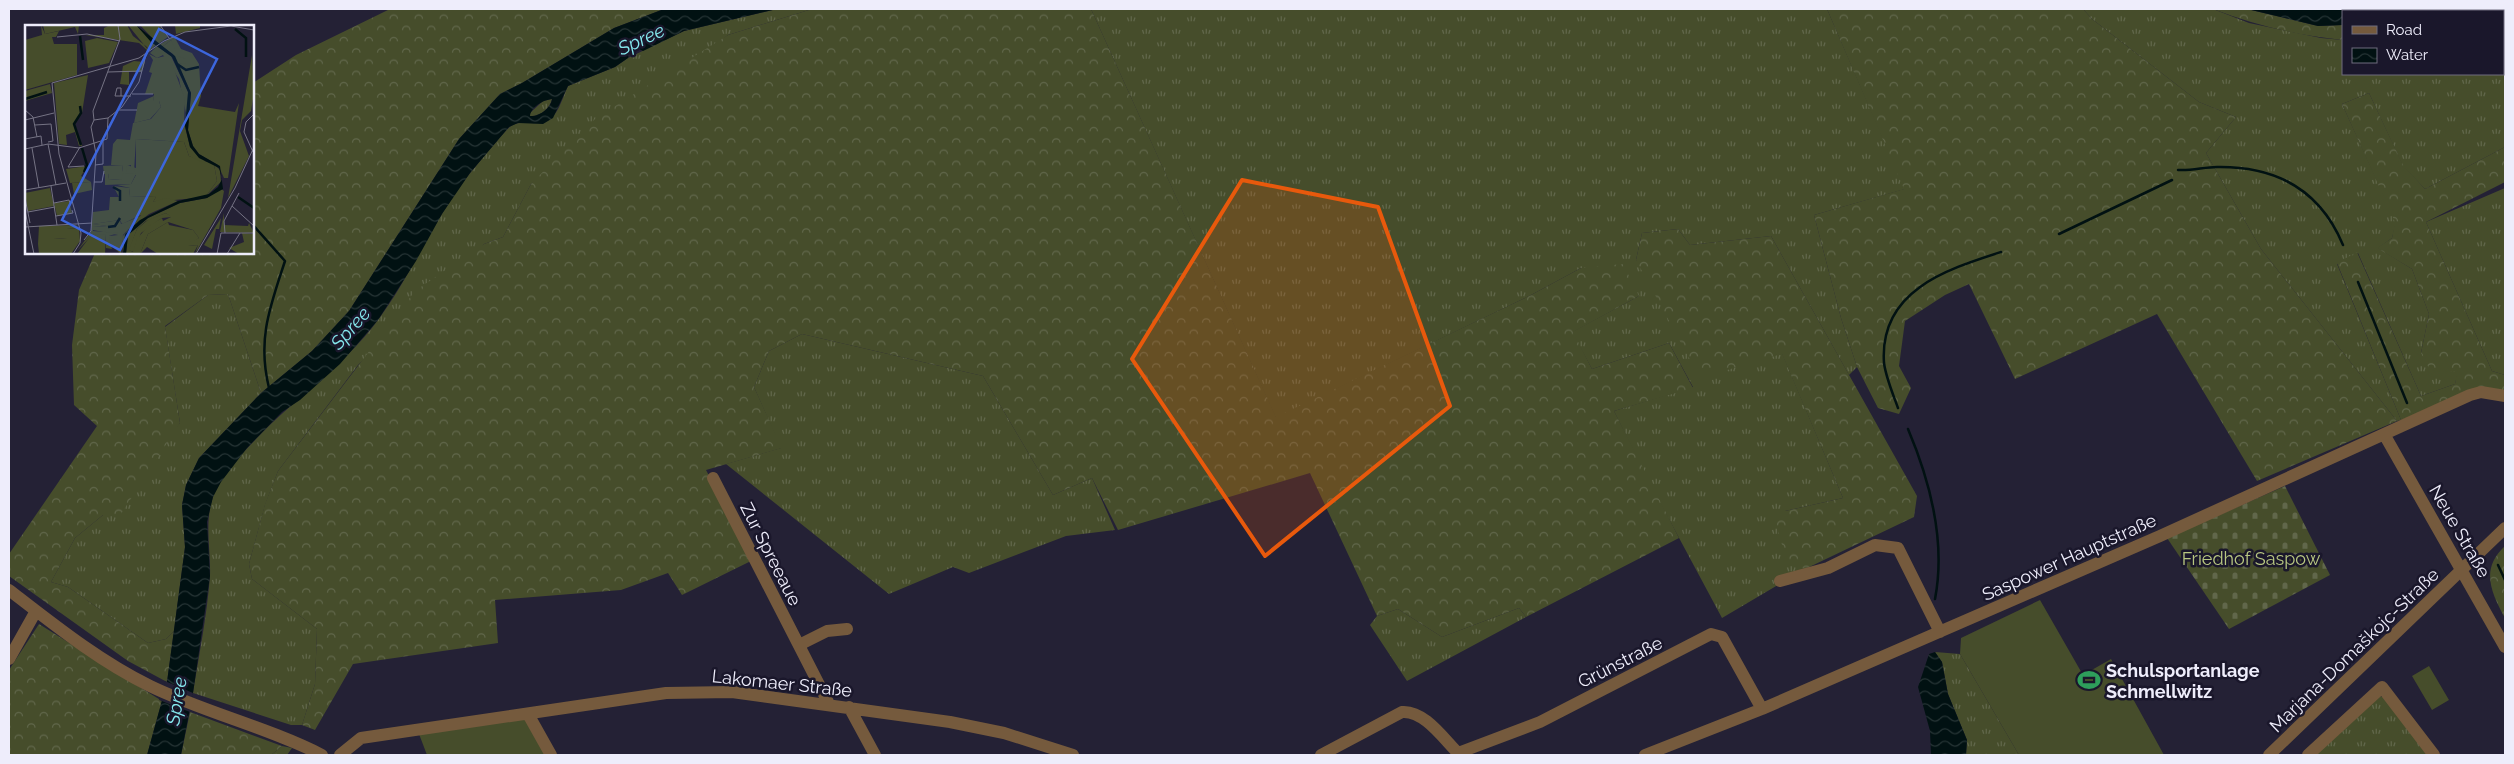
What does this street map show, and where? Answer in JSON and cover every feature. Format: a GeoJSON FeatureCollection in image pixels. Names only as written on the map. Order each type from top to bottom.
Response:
{"type":"FeatureCollection","features":[{"type":"Feature","properties":{"kind":"street","name":"Saspower Hauptstraße"},"geometry":{"type":"LineString","coordinates":[[1645,755],[1762,709],[1940,632],[2287,480],[2470,394],[2481,392],[2505,396]]}},
{"type":"Feature","properties":{"kind":"street","name":"Neue Straße"},"geometry":{"type":"LineString","coordinates":[[2384,434],[2505,646]]}},
{"type":"Feature","properties":{"kind":"street","name":"Zur Spreeaue"},"geometry":{"type":"LineString","coordinates":[[712,478],[828,704]]}},
{"type":"Feature","properties":{"kind":"street","name":"Marjana-Domaškojc-Straße"},"geometry":{"type":"LineString","coordinates":[[2269,755],[2505,528]]}},
{"type":"Feature","properties":{"kind":"street"},"geometry":{"type":"LineString","coordinates":[[1780,581],[1828,568],[1875,545],[1898,548],[1940,632]]}},
{"type":"Feature","properties":{"kind":"street"},"geometry":{"type":"LineString","coordinates":[[9,590],[94,653],[149,685],[208,710],[293,740],[322,755]]}},
{"type":"Feature","properties":{"kind":"street"},"geometry":{"type":"LineString","coordinates":[[9,659],[36,611]]}},
{"type":"Feature","properties":{"kind":"street"},"geometry":{"type":"LineString","coordinates":[[799,646],[827,631],[847,629]]}},
{"type":"Feature","properties":{"kind":"street","name":"Grünstraße"},"geometry":{"type":"LineString","coordinates":[[1459,754],[1540,722],[1711,634],[1722,638],[1762,709]]}},
{"type":"Feature","properties":{"kind":"street"},"geometry":{"type":"LineString","coordinates":[[2308,755],[2382,687],[2434,755]]}},
{"type":"Feature","properties":{"kind":"street","name":"Lakomaer Straße"},"geometry":{"type":"LineString","coordinates":[[340,755],[361,738],[666,693],[732,692],[849,707],[1004,733],[1073,755]]}},
{"type":"Feature","properties":{"kind":"street"},"geometry":{"type":"LineString","coordinates":[[849,707],[875,755]]}},
{"type":"Feature","properties":{"kind":"street"},"geometry":{"type":"LineString","coordinates":[[1322,755],[1402,712],[1410,711],[1422,718],[1459,754]]}},
{"type":"Feature","properties":{"kind":"street"},"geometry":{"type":"LineString","coordinates":[[528,714],[551,755]]}},
{"type":"Feature","properties":{"kind":"highlighted area"},"geometry":{"type":"Polygon","coordinates":[[[1242,180],[1378,207],[1450,406],[1265,556],[1132,359],[1242,180]]]}},
{"type":"Feature","properties":{"kind":"green space"},"geometry":{"type":"Polygon","coordinates":[[[390,9],[664,9],[614,28],[522,83],[500,94],[459,139],[349,311],[312,351],[261,393],[228,294],[208,295],[165,326],[180,423],[121,514],[103,515],[75,538],[51,582],[68,587],[148,643],[166,639],[174,631],[167,682],[128,661],[9,576],[9,554],[97,426],[74,405],[72,345],[79,290],[95,254],[254,254],[254,82],[296,55],[390,9]]]}},
{"type":"Feature","properties":{"kind":"green space"},"geometry":{"type":"Polygon","coordinates":[[[777,9],[812,9],[728,35],[531,184],[503,237],[484,244],[358,365],[278,471],[265,505],[249,564],[252,579],[317,629],[315,684],[302,725],[291,725],[193,693],[210,576],[208,536],[210,507],[216,489],[232,466],[256,439],[350,353],[378,320],[391,302],[458,189],[498,140],[513,125],[538,123],[551,118],[559,108],[568,86],[615,67],[628,58],[684,31],[777,9]]]}},
{"type":"Feature","properties":{"kind":"green space"},"geometry":{"type":"Polygon","coordinates":[[[812,9],[1091,9],[1276,417],[1531,295],[1581,268],[1623,264],[1639,296],[1573,332],[1592,369],[1669,343],[1693,388],[1614,411],[1679,538],[1526,617],[1519,608],[1442,637],[1398,609],[1377,616],[1310,473],[1118,530],[1092,478],[1053,495],[983,376],[802,334],[769,351],[754,387],[782,448],[706,470],[753,560],[682,595],[668,573],[621,590],[495,600],[498,643],[353,664],[315,730],[302,725],[315,684],[317,629],[252,579],[249,564],[265,504],[278,471],[415,291],[484,244],[503,237],[531,184],[596,118],[728,35],[812,9]]]}},
{"type":"Feature","properties":{"kind":"green space"},"geometry":{"type":"Polygon","coordinates":[[[1091,9],[1827,9],[1905,189],[1814,215],[1841,318],[1857,367],[1849,375],[1771,236],[1690,245],[1678,229],[1642,233],[1636,260],[1782,353],[1843,498],[1785,511],[1805,569],[1722,618],[1648,480],[1614,411],[1693,387],[1669,343],[1592,369],[1572,332],[1639,296],[1581,268],[1531,295],[1276,418],[1091,9]]]}},
{"type":"Feature","properties":{"kind":"green space"},"geometry":{"type":"Polygon","coordinates":[[[1827,9],[2083,9],[2092,19],[2199,102],[2236,117],[2206,153],[2261,249],[2397,421],[2257,481],[2157,314],[2015,379],[1969,284],[1945,295],[1905,321],[1899,366],[1911,388],[1899,414],[1878,408],[1857,367],[1841,318],[1814,215],[1904,189],[1827,9]]]}},
{"type":"Feature","properties":{"kind":"green space"},"geometry":{"type":"Polygon","coordinates":[[[2083,9],[2213,9],[2249,23],[2321,38],[2342,40],[2342,75],[2504,75],[2504,10],[2462,10],[2505,9],[2505,147],[2425,189],[2403,166],[2369,93],[2342,104],[2396,222],[2392,238],[2378,248],[2412,269],[2429,314],[2421,353],[2458,371],[2455,384],[2421,396],[2358,253],[2337,264],[2401,420],[2397,421],[2261,249],[2206,153],[2236,117],[2199,102],[2092,19],[2083,9]]]}},
{"type":"Feature","properties":{"kind":"green space"},"geometry":{"type":"Polygon","coordinates":[[[2213,9],[2247,9],[2318,26],[2342,25],[2342,40],[2310,36],[2245,20],[2213,9]]]}},
{"type":"Feature","properties":{"kind":"green space"},"geometry":{"type":"Polygon","coordinates":[[[2415,9],[2464,9],[2462,10],[2412,10],[2415,9]]]}},
{"type":"Feature","properties":{"kind":"green space"},"geometry":{"type":"Polygon","coordinates":[[[2369,93],[2403,165],[2425,189],[2505,147],[2505,182],[2426,222],[2492,371],[2505,375],[2505,393],[2493,390],[2401,420],[2337,263],[2357,252],[2421,396],[2455,384],[2457,371],[2432,374],[2421,353],[2429,314],[2412,269],[2377,248],[2392,238],[2395,222],[2342,104],[2369,93]]]}},
{"type":"Feature","properties":{"kind":"green space"},"geometry":{"type":"Polygon","coordinates":[[[552,99],[544,111],[530,116],[530,113],[543,101],[552,99]]]}},
{"type":"Feature","properties":{"kind":"green space"},"geometry":{"type":"Polygon","coordinates":[[[2505,188],[2505,375],[2492,371],[2426,222],[2505,188]]]}},
{"type":"Feature","properties":{"kind":"green space"},"geometry":{"type":"Polygon","coordinates":[[[1678,229],[1690,245],[1771,236],[1917,496],[1914,517],[1805,569],[1786,559],[1775,520],[1785,511],[1843,498],[1782,354],[1700,378],[1636,260],[1642,233],[1678,229]]]}},
{"type":"Feature","properties":{"kind":"green space"},"geometry":{"type":"Polygon","coordinates":[[[228,294],[261,393],[199,458],[186,485],[182,505],[185,547],[174,631],[166,639],[148,643],[68,587],[51,582],[75,538],[103,515],[180,423],[165,327],[208,295],[228,294]]]}},
{"type":"Feature","properties":{"kind":"green space"},"geometry":{"type":"Polygon","coordinates":[[[802,334],[983,376],[1053,495],[1092,478],[1115,530],[1066,536],[969,573],[953,567],[889,594],[726,464],[781,448],[754,387],[769,351],[802,334]]]}},
{"type":"Feature","properties":{"kind":"green space","name":"Friedhof Saspow"},"geometry":{"type":"Polygon","coordinates":[[[2285,486],[2330,575],[2229,629],[2167,538],[2285,486]]]}},
{"type":"Feature","properties":{"kind":"green space"},"geometry":{"type":"Polygon","coordinates":[[[2505,546],[2505,618],[2492,590],[2490,572],[2492,563],[2505,546]]]}},
{"type":"Feature","properties":{"kind":"green space","name":"Schulsportanlage Schmellwitz"},"geometry":{"type":"Polygon","coordinates":[[[2040,600],[2083,675],[2111,659],[2164,755],[2019,755],[1960,654],[1961,638],[2040,600]]]}},
{"type":"Feature","properties":{"kind":"green space"},"geometry":{"type":"Polygon","coordinates":[[[1519,608],[1526,617],[1407,681],[1370,625],[1377,616],[1398,609],[1442,637],[1519,608]]]}},
{"type":"Feature","properties":{"kind":"green space"},"geometry":{"type":"Polygon","coordinates":[[[39,624],[162,701],[147,755],[9,755],[9,670],[39,624]]]}},
{"type":"Feature","properties":{"kind":"green space"},"geometry":{"type":"Polygon","coordinates":[[[1935,652],[1960,654],[2019,755],[1966,755],[1967,740],[1948,694],[1942,662],[1935,652]]]}},
{"type":"Feature","properties":{"kind":"green space"},"geometry":{"type":"Polygon","coordinates":[[[2429,666],[2449,700],[2432,710],[2412,676],[2429,666]]]}},
{"type":"Feature","properties":{"kind":"green space"},"geometry":{"type":"Polygon","coordinates":[[[2380,696],[2386,698],[2430,755],[2315,755],[2380,696]]]}},
{"type":"Feature","properties":{"kind":"green space"},"geometry":{"type":"Polygon","coordinates":[[[190,712],[282,746],[271,755],[181,755],[190,712]]]}},
{"type":"Feature","properties":{"kind":"green space"},"geometry":{"type":"Polygon","coordinates":[[[535,716],[557,755],[427,755],[419,734],[535,716]]]}},
{"type":"Feature","properties":{"kind":"green space"},"geometry":{"type":"Polygon","coordinates":[[[282,746],[292,748],[287,755],[271,755],[282,746]]]}},
{"type":"Feature","properties":{"kind":"water","name":"Spree"},"geometry":{"type":"Polygon","coordinates":[[[664,9],[777,9],[684,31],[643,51],[632,45],[628,58],[615,67],[568,86],[553,118],[543,124],[518,123],[509,127],[470,173],[442,214],[416,261],[378,320],[340,364],[300,400],[282,412],[247,448],[221,482],[213,497],[207,522],[210,576],[193,693],[181,755],[147,755],[167,682],[185,547],[182,505],[186,485],[199,458],[261,393],[312,351],[349,311],[459,139],[500,94],[522,83],[614,28],[664,9]],[[552,99],[538,104],[530,116],[547,109],[552,99]]]}},
{"type":"Feature","properties":{"kind":"water"},"geometry":{"type":"Polygon","coordinates":[[[2247,9],[2415,9],[2342,10],[2342,25],[2318,26],[2247,9]]]}},
{"type":"Feature","properties":{"kind":"water"},"geometry":{"type":"Polygon","coordinates":[[[1935,652],[1942,662],[1948,694],[1967,740],[1966,755],[1931,755],[1930,731],[1918,687],[1929,654],[1935,652]]]}},
{"type":"Feature","properties":{"kind":"pier"},"geometry":{"type":"Polygon","coordinates":[[[165,681],[193,693],[190,712],[159,700],[165,681]]]}},
{"type":"Feature","properties":{"kind":"waterway"},"geometry":{"type":"LineString","coordinates":[[2178,170],[2212,167],[2238,168],[2258,171],[2277,177],[2294,185],[2322,209],[2343,245]]}},
{"type":"Feature","properties":{"kind":"waterway"},"geometry":{"type":"LineString","coordinates":[[2059,234],[2172,180]]}},
{"type":"Feature","properties":{"kind":"waterway"},"geometry":{"type":"LineString","coordinates":[[254,226],[285,261],[270,308],[265,338],[264,354],[269,388]]}},
{"type":"Feature","properties":{"kind":"waterway"},"geometry":{"type":"LineString","coordinates":[[1898,408],[1884,363],[1885,338],[1892,318],[1904,301],[1920,287],[1938,276],[2001,252]]}},
{"type":"Feature","properties":{"kind":"waterway"},"geometry":{"type":"LineString","coordinates":[[2358,282],[2407,403]]}},
{"type":"Feature","properties":{"kind":"waterway"},"geometry":{"type":"LineString","coordinates":[[1908,429],[1923,469],[1934,512],[1939,556],[1935,599]]}},
{"type":"Feature","properties":{"kind":"waterway"},"geometry":{"type":"LineString","coordinates":[[2498,565],[2505,580]]}},
{"type":"Feature","properties":{"kind":"place","name":"Schulsportanlage Schmellwitz"},"geometry":{"type":"Point","coordinates":[2089,680]}}]}
